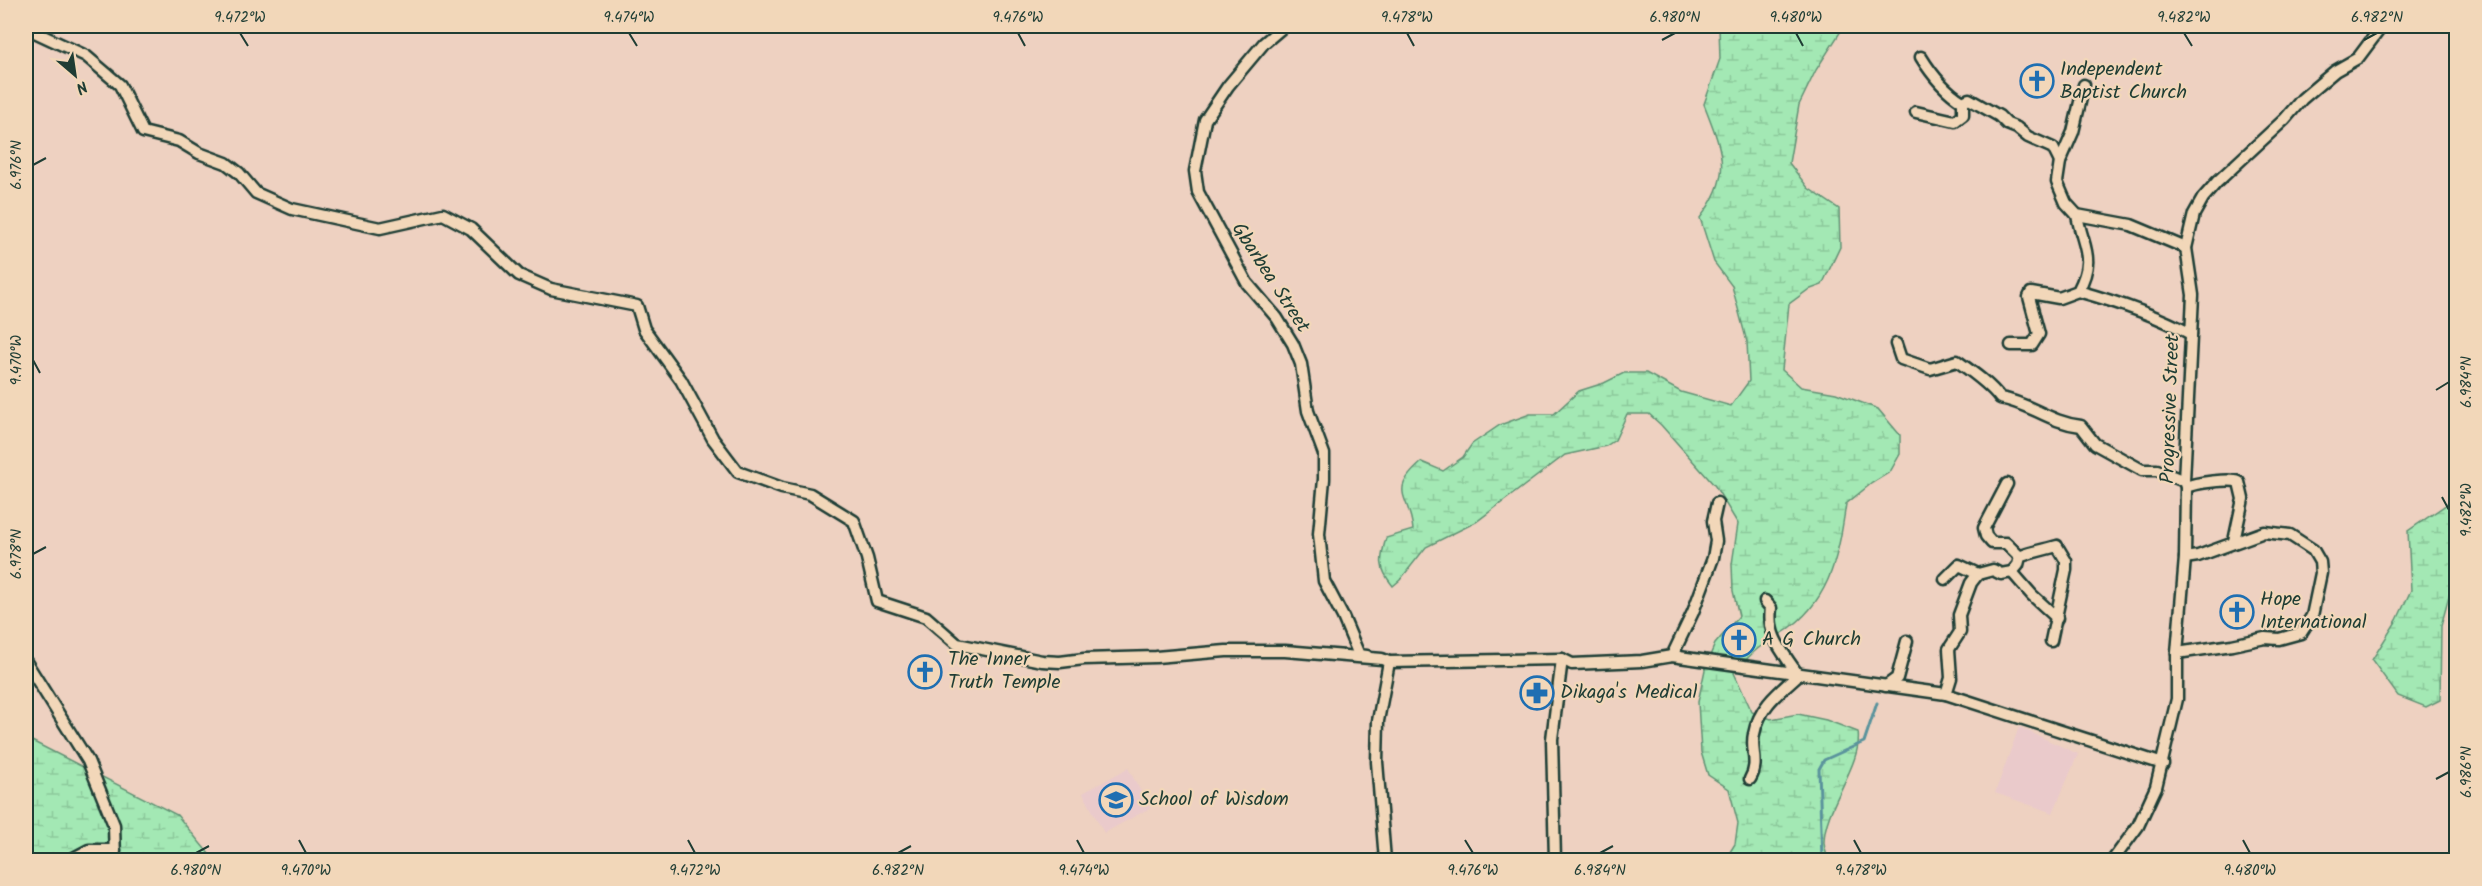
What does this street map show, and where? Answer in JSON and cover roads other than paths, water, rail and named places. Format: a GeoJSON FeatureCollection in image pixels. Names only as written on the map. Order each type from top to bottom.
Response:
{"type":"FeatureCollection","features":[{"type":"Feature","properties":{"kind":"street","name":"Gbarbea Street"},"geometry":{"type":"LineString","coordinates":[[1284,26],[1264,43],[1228,86],[1205,120],[1195,171],[1198,192],[1247,283],[1277,318],[1297,354],[1305,384],[1308,411],[1324,454],[1319,534],[1324,581],[1359,655],[1385,661]]}},
{"type":"Feature","properties":{"kind":"street","name":"Progressive Street"},"geometry":{"type":"LineString","coordinates":[[2113,861],[2138,826],[2156,788],[2177,699],[2176,653],[2185,558],[2185,484],[2193,295],[2186,248],[2194,214],[2203,198],[2217,182],[2278,126],[2302,99],[2335,71],[2358,58],[2382,26]]}},
{"type":"Feature","properties":{"kind":"street"},"geometry":{"type":"LineString","coordinates":[[26,28],[86,56],[120,85],[143,132],[179,141],[199,153],[226,163],[239,173],[256,193],[292,209],[381,228],[443,214],[471,229],[503,261],[519,274],[535,282],[551,289],[637,306],[644,329],[681,380],[713,439],[738,472],[782,488],[810,494],[854,521],[867,558],[877,601],[926,617],[957,644],[1042,661],[1060,662],[1084,659],[1285,651],[1385,661],[1562,659],[1572,664],[1642,661],[1672,656],[1946,694],[2163,764]]}},
{"type":"Feature","properties":{"kind":"street"},"geometry":{"type":"LineString","coordinates":[[1921,57],[1944,87],[1963,102]]}},
{"type":"Feature","properties":{"kind":"street"},"geometry":{"type":"LineString","coordinates":[[2078,291],[2090,261],[2077,215],[2066,202],[2057,182],[2060,162],[2073,132],[2084,85]]}},
{"type":"Feature","properties":{"kind":"street"},"geometry":{"type":"LineString","coordinates":[[1963,102],[1969,99],[1999,116],[2007,124],[2018,128],[2028,137],[2053,148],[2060,162]]}},
{"type":"Feature","properties":{"kind":"street"},"geometry":{"type":"LineString","coordinates":[[1916,112],[1955,121],[1963,115],[1963,102]]}},
{"type":"Feature","properties":{"kind":"street"},"geometry":{"type":"LineString","coordinates":[[2077,215],[2131,225],[2186,248]]}},
{"type":"Feature","properties":{"kind":"street"},"geometry":{"type":"LineString","coordinates":[[2011,345],[2032,345],[2039,334],[2029,297],[2031,293],[2058,298],[2078,291],[2167,321],[2191,334]]}},
{"type":"Feature","properties":{"kind":"street"},"geometry":{"type":"LineString","coordinates":[[1896,344],[1902,359],[1930,369],[1957,361],[1973,372],[1983,383],[1992,387],[2000,398],[2014,400],[2049,419],[2081,426],[2095,444],[2142,470],[2157,471],[2185,484],[2196,482],[2207,484],[2231,478],[2239,482],[2243,499],[2234,541]]}},
{"type":"Feature","properties":{"kind":"street"},"geometry":{"type":"LineString","coordinates":[[2007,484],[1984,528],[1986,536],[1992,543],[2006,543],[2020,556]]}},
{"type":"Feature","properties":{"kind":"street"},"geometry":{"type":"LineString","coordinates":[[1672,656],[1693,612],[1713,558],[1716,541],[1713,521],[1717,503]]}},
{"type":"Feature","properties":{"kind":"street"},"geometry":{"type":"LineString","coordinates":[[2176,653],[2265,638],[2279,639],[2301,633],[2312,616],[2321,573],[2320,562],[2313,550],[2290,535],[2264,532],[2198,556],[2185,558]]}},
{"type":"Feature","properties":{"kind":"street"},"geometry":{"type":"LineString","coordinates":[[1945,579],[1959,565],[1978,574],[1993,570],[2001,574],[2012,572],[2018,565],[2020,556],[2025,553],[2036,553],[2057,546],[2066,561],[2051,640]]}},
{"type":"Feature","properties":{"kind":"street"},"geometry":{"type":"LineString","coordinates":[[2012,572],[2057,618]]}},
{"type":"Feature","properties":{"kind":"street"},"geometry":{"type":"LineString","coordinates":[[1946,694],[1951,678],[1949,649],[1960,632],[1959,615],[1978,574]]}},
{"type":"Feature","properties":{"kind":"street"},"geometry":{"type":"LineString","coordinates":[[1765,601],[1771,608],[1769,625],[1781,652],[1798,675]]}},
{"type":"Feature","properties":{"kind":"street"},"geometry":{"type":"LineString","coordinates":[[1886,687],[1897,678],[1907,641]]}},
{"type":"Feature","properties":{"kind":"street"},"geometry":{"type":"LineString","coordinates":[[1555,861],[1552,739],[1562,659]]}},
{"type":"Feature","properties":{"kind":"street"},"geometry":{"type":"LineString","coordinates":[[1385,661],[1378,722],[1377,762],[1385,861]]}},
{"type":"Feature","properties":{"kind":"street"},"geometry":{"type":"LineString","coordinates":[[26,662],[88,761],[114,825],[115,855],[89,850],[70,861]]}},
{"type":"Feature","properties":{"kind":"street"},"geometry":{"type":"LineString","coordinates":[[1750,779],[1756,769],[1754,733],[1767,702],[1798,675]]}},
{"type":"Feature","properties":{"kind":"waterway"},"geometry":{"type":"LineString","coordinates":[[1822,860],[1819,769],[1824,760],[1864,742],[1877,703]]}},
{"type":"Feature","properties":{"kind":"place","name":"Independent Baptist Church"},"geometry":{"type":"Point","coordinates":[2037,81]}},
{"type":"Feature","properties":{"kind":"place","name":"Hope International"},"geometry":{"type":"Point","coordinates":[2237,612]}},
{"type":"Feature","properties":{"kind":"place","name":"A G Church"},"geometry":{"type":"Point","coordinates":[1739,640]}},
{"type":"Feature","properties":{"kind":"place","name":"The Inner Truth Temple"},"geometry":{"type":"Point","coordinates":[925,672]}},
{"type":"Feature","properties":{"kind":"place","name":"Dikaga's Medical"},"geometry":{"type":"Point","coordinates":[1537,693]}},
{"type":"Feature","properties":{"kind":"place","name":"School of Wisdom"},"geometry":{"type":"Point","coordinates":[1116,800]}}]}
